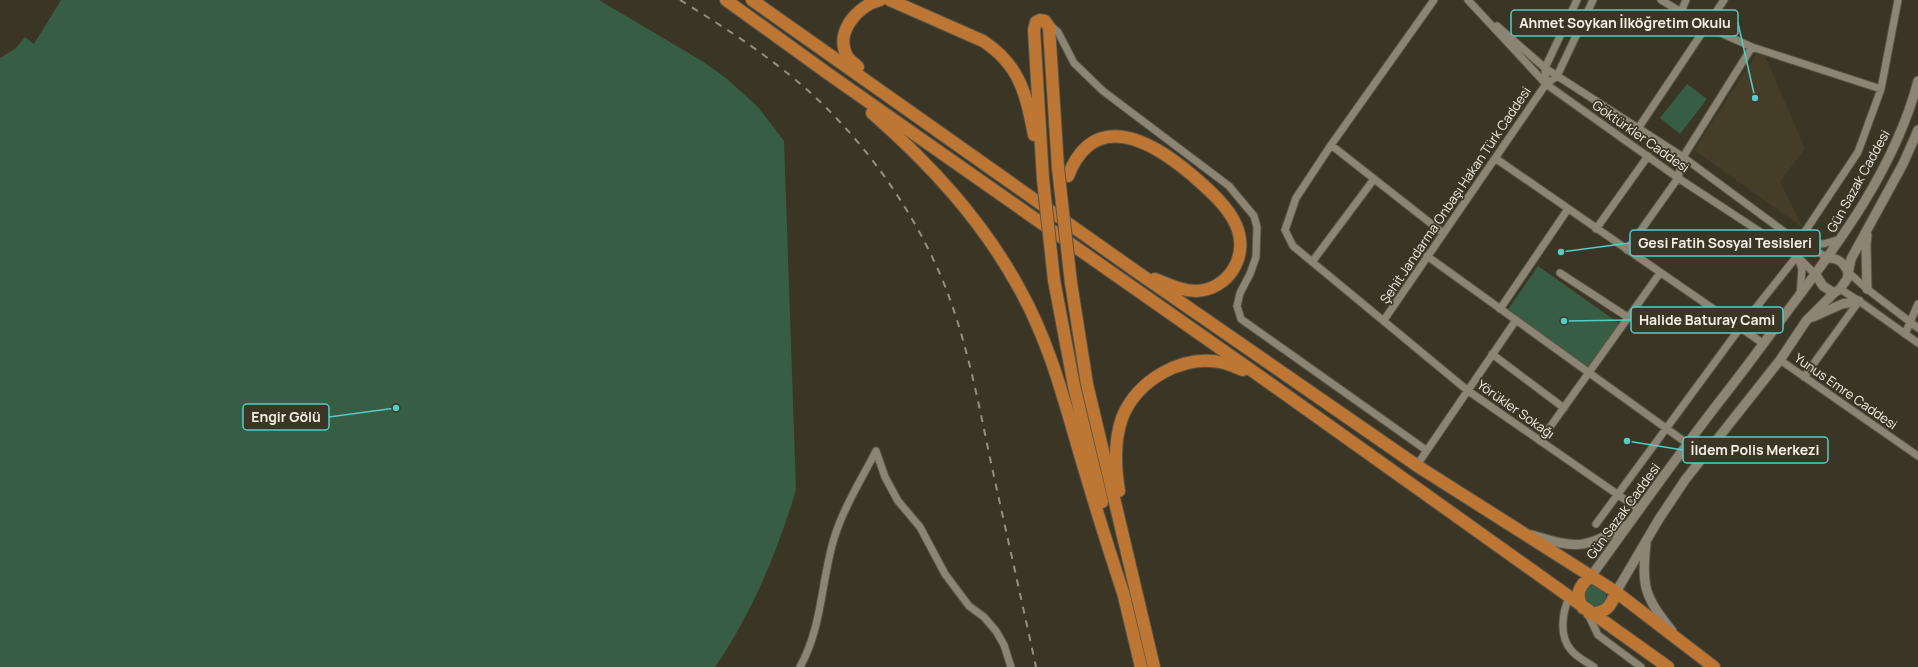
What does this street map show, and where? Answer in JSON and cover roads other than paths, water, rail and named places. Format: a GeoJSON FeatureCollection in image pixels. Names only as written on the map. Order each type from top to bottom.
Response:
{"type":"FeatureCollection","features":[{"type":"Feature","properties":{"kind":"highway"},"geometry":{"type":"LineString","coordinates":[[726,0],[830,75],[1261,377],[1569,598],[1668,667]]}},
{"type":"Feature","properties":{"kind":"highway"},"geometry":{"type":"LineString","coordinates":[[752,0],[1137,272],[1417,465],[1592,575],[1714,667]]}},
{"type":"Feature","properties":{"kind":"highway"},"geometry":{"type":"LineString","coordinates":[[880,0],[866,5],[855,14],[847,27],[844,44],[847,57],[891,98]]}},
{"type":"Feature","properties":{"kind":"highway"},"geometry":{"type":"LineString","coordinates":[[890,0],[983,40],[996,50],[1008,63],[1018,77],[1025,94],[1043,179]]}},
{"type":"Feature","properties":{"kind":"highway"},"geometry":{"type":"LineString","coordinates":[[1141,667],[1074,386],[1054,280],[1043,179],[1034,27],[1036,22],[1040,20],[1049,24],[1058,168],[1072,282],[1087,384],[1154,667]]}},
{"type":"Feature","properties":{"kind":"highway"},"geometry":{"type":"LineString","coordinates":[[830,75],[887,126],[942,181],[986,234],[1017,283],[1038,326],[1055,369],[1086,478],[1125,600]]}},
{"type":"Feature","properties":{"kind":"highway"},"geometry":{"type":"LineString","coordinates":[[1072,282],[1068,176],[1078,154],[1088,145],[1112,136],[1131,138],[1162,153],[1187,171],[1211,192],[1234,221],[1240,241],[1238,258],[1232,273],[1218,284],[1201,290],[1189,291],[1137,272]]}},
{"type":"Feature","properties":{"kind":"highway"},"geometry":{"type":"LineString","coordinates":[[1136,594],[1116,471],[1118,434],[1128,407],[1142,389],[1154,378],[1166,371],[1185,364],[1200,362],[1224,363],[1261,377]]}},
{"type":"Feature","properties":{"kind":"highway"},"geometry":{"type":"LineString","coordinates":[[1592,575],[1582,583],[1578,591],[1578,600],[1586,610],[1598,613],[1606,610],[1612,603],[1616,592]]}},
{"type":"Feature","properties":{"kind":"street","name":"Yörükler Sokağı"},"geometry":{"type":"LineString","coordinates":[[1434,0],[1331,145],[1296,198],[1285,230],[1293,246],[1467,390],[1640,510]]}},
{"type":"Feature","properties":{"kind":"street","name":"Göktürkler Caddesi"},"geometry":{"type":"LineString","coordinates":[[1468,0],[1545,68],[1639,127],[1683,157],[1798,242],[1829,258]]}},
{"type":"Feature","properties":{"kind":"street","name":"Göktürkler Caddesi"},"geometry":{"type":"LineString","coordinates":[[1468,0],[1546,84],[1678,178],[1797,256],[1816,275]]}},
{"type":"Feature","properties":{"kind":"street","name":"Şehit Jandarma Onbaşı Hakan Türk Caddesi"},"geometry":{"type":"LineString","coordinates":[[1546,84],[1545,68],[1577,0]]}},
{"type":"Feature","properties":{"kind":"street","name":"Şehit Jandarma Onbaşı Hakan Türk Caddesi"},"geometry":{"type":"LineString","coordinates":[[1384,320],[1546,84],[1557,76],[1593,0]]}},
{"type":"Feature","properties":{"kind":"street"},"geometry":{"type":"LineString","coordinates":[[1661,0],[1705,26],[1752,47],[1881,89]]}},
{"type":"Feature","properties":{"kind":"street"},"geometry":{"type":"LineString","coordinates":[[1681,12],[1686,0]]}},
{"type":"Feature","properties":{"kind":"street"},"geometry":{"type":"LineString","coordinates":[[1639,127],[1705,26],[1724,0]]}},
{"type":"Feature","properties":{"kind":"street"},"geometry":{"type":"LineString","coordinates":[[1841,239],[1823,244],[1798,242],[1858,152],[1881,89],[1898,0]]}},
{"type":"Feature","properties":{"kind":"street"},"geometry":{"type":"LineString","coordinates":[[1049,24],[1058,32],[1074,63],[1103,91],[1229,186],[1254,216],[1257,227],[1256,257],[1250,274],[1240,293],[1237,306],[1241,318],[1426,450]]}},
{"type":"Feature","properties":{"kind":"street"},"geometry":{"type":"LineString","coordinates":[[1627,250],[1678,178],[1683,157],[1752,47]]}},
{"type":"Feature","properties":{"kind":"street","name":"Gün Sazak Caddesi"},"geometry":{"type":"LineString","coordinates":[[1592,575],[1628,524],[1829,258],[1867,196],[1895,144],[1910,109],[1918,80]]}},
{"type":"Feature","properties":{"kind":"street"},"geometry":{"type":"LineString","coordinates":[[1616,592],[1646,540],[1695,467],[1780,360],[1808,319],[1837,291],[1847,279],[1851,260],[1903,164],[1918,130]]}},
{"type":"Feature","properties":{"kind":"street"},"geometry":{"type":"LineString","coordinates":[[1331,145],[1443,233]]}},
{"type":"Feature","properties":{"kind":"street"},"geometry":{"type":"LineString","coordinates":[[1596,228],[1648,156]]}},
{"type":"Feature","properties":{"kind":"street"},"geometry":{"type":"LineString","coordinates":[[1495,158],[1660,274],[1764,344]]}},
{"type":"Feature","properties":{"kind":"street"},"geometry":{"type":"LineString","coordinates":[[1312,262],[1374,178]]}},
{"type":"Feature","properties":{"kind":"street"},"geometry":{"type":"LineString","coordinates":[[1500,309],[1568,209]]}},
{"type":"Feature","properties":{"kind":"street"},"geometry":{"type":"LineString","coordinates":[[1867,289],[1866,245],[1868,230]]}},
{"type":"Feature","properties":{"kind":"street"},"geometry":{"type":"LineString","coordinates":[[1427,256],[1688,444]]}},
{"type":"Feature","properties":{"kind":"street"},"geometry":{"type":"LineString","coordinates":[[1797,256],[1802,269],[1800,296]]}},
{"type":"Feature","properties":{"kind":"street"},"geometry":{"type":"LineString","coordinates":[[1596,524],[1740,328],[1797,256]]}},
{"type":"Feature","properties":{"kind":"street"},"geometry":{"type":"LineString","coordinates":[[1829,258],[1836,258],[1844,264],[1848,272],[1867,289],[1918,328]]}},
{"type":"Feature","properties":{"kind":"street"},"geometry":{"type":"LineString","coordinates":[[1560,273],[1628,318]]}},
{"type":"Feature","properties":{"kind":"street"},"geometry":{"type":"LineString","coordinates":[[1540,441],[1660,274]]}},
{"type":"Feature","properties":{"kind":"street"},"geometry":{"type":"LineString","coordinates":[[1816,275],[1823,286],[1859,301],[1918,343]]}},
{"type":"Feature","properties":{"kind":"street"},"geometry":{"type":"LineString","coordinates":[[1808,319],[1842,304],[1859,301]]}},
{"type":"Feature","properties":{"kind":"street"},"geometry":{"type":"LineString","coordinates":[[1804,377],[1859,301]]}},
{"type":"Feature","properties":{"kind":"street"},"geometry":{"type":"LineString","coordinates":[[1905,334],[1918,304]]}},
{"type":"Feature","properties":{"kind":"street"},"geometry":{"type":"LineString","coordinates":[[1417,465],[1516,320]]}},
{"type":"Feature","properties":{"kind":"street"},"geometry":{"type":"LineString","coordinates":[[1492,354],[1564,408]]}},
{"type":"Feature","properties":{"kind":"street","name":"Yunus Emre Caddesi"},"geometry":{"type":"LineString","coordinates":[[1780,360],[1918,456]]}},
{"type":"Feature","properties":{"kind":"street"},"geometry":{"type":"LineString","coordinates":[[800,667],[810,647],[817,626],[836,534],[876,451],[885,476],[898,501],[920,528],[950,581],[969,606],[984,617],[996,631],[1004,645],[1011,667]]}},
{"type":"Feature","properties":{"kind":"street"},"geometry":{"type":"LineString","coordinates":[[1525,533],[1564,545],[1582,545],[1599,540],[1628,524]]}},
{"type":"Feature","properties":{"kind":"street"},"geometry":{"type":"LineString","coordinates":[[1646,540],[1644,572],[1646,593],[1654,609],[1680,641]]}},
{"type":"Feature","properties":{"kind":"street"},"geometry":{"type":"LineString","coordinates":[[1569,598],[1563,620],[1567,643],[1571,650],[1594,667]]}},
{"type":"Feature","properties":{"kind":"street"},"geometry":{"type":"LineString","coordinates":[[1586,610],[1598,635],[1641,667]]}},
{"type":"Feature","properties":{"kind":"railway"},"geometry":{"type":"LineString","coordinates":[[680,0],[764,55],[804,87],[822,104],[840,122],[870,157],[909,213],[920,233],[940,274],[957,318],[975,388],[1036,667]]}},
{"type":"Feature","properties":{"kind":"place","name":"Ahmet Soykan İlköğretim Okulu"},"geometry":{"type":"Point","coordinates":[1755,98]}},
{"type":"Feature","properties":{"kind":"place","name":"Gesi Fatih Sosyal Tesisleri"},"geometry":{"type":"Point","coordinates":[1561,252]}},
{"type":"Feature","properties":{"kind":"place","name":"Halide Baturay Cami"},"geometry":{"type":"Point","coordinates":[1564,321]}},
{"type":"Feature","properties":{"kind":"place","name":"Engir Gölü"},"geometry":{"type":"Point","coordinates":[396,408]}},
{"type":"Feature","properties":{"kind":"place","name":"İldem Polis Merkezi"},"geometry":{"type":"Point","coordinates":[1627,441]}}]}
